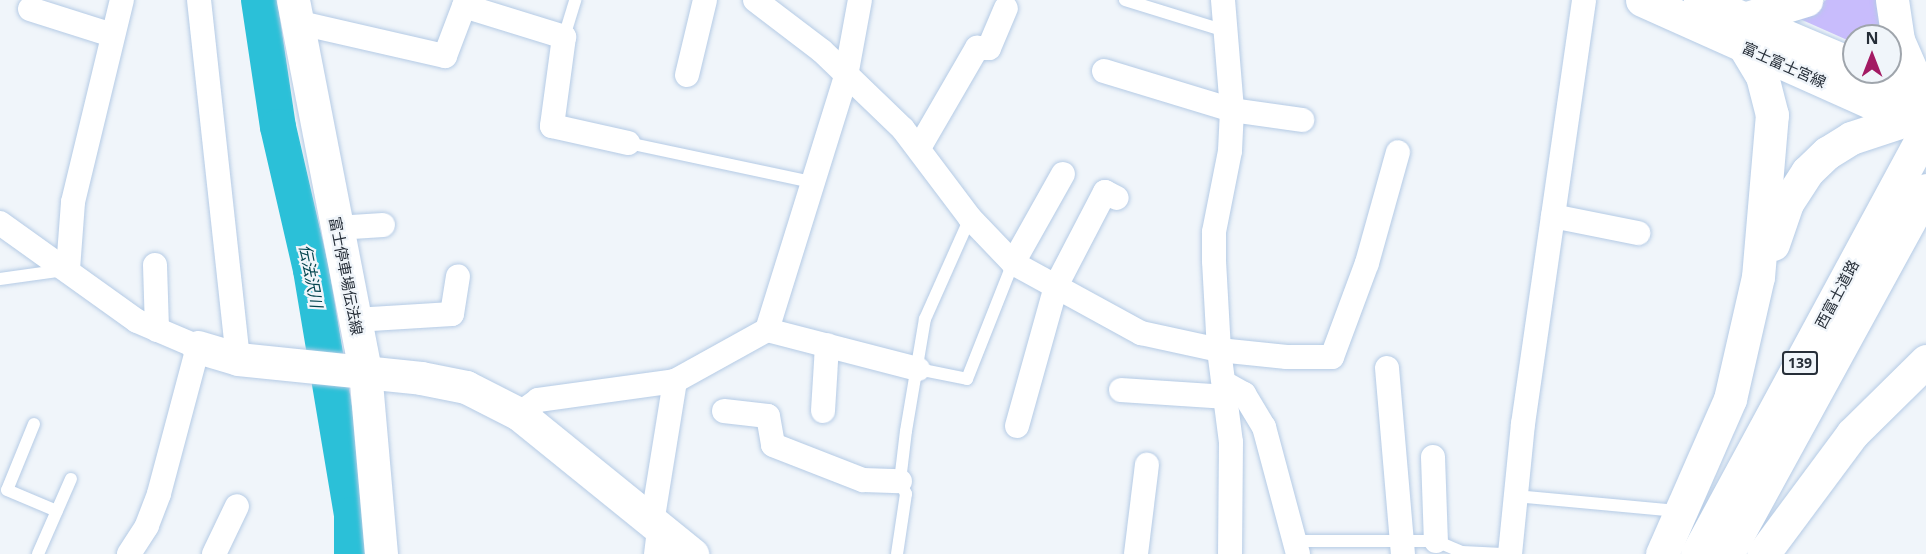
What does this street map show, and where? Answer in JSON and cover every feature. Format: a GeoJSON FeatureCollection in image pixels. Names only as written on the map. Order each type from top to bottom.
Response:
{"type":"FeatureCollection","features":[{"type":"Feature","properties":{"kind":"main road","name":"富士富士宮線"},"geometry":{"type":"LineString","coordinates":[[1642,0],[1842,61]]}},
{"type":"Feature","properties":{"kind":"main road","name":"富士富士宮線"},"geometry":{"type":"LineString","coordinates":[[1700,0],[1746,33],[1923,112]]}},
{"type":"Feature","properties":{"kind":"main road"},"geometry":{"type":"LineString","coordinates":[[1752,309],[1772,115],[1762,76],[1746,33],[1806,0]]}},
{"type":"Feature","properties":{"kind":"main road"},"geometry":{"type":"LineString","coordinates":[[1892,0],[1898,40],[1923,112]]}},
{"type":"Feature","properties":{"kind":"main road","name":"富士停車場伝法線"},"geometry":{"type":"LineString","coordinates":[[295,11],[355,320],[357,370],[381,554]]}},
{"type":"Feature","properties":{"kind":"main road"},"geometry":{"type":"LineString","coordinates":[[1886,84],[1923,112]]}},
{"type":"Feature","properties":{"kind":"main road"},"geometry":{"type":"LineString","coordinates":[[1662,554],[1730,399],[1752,309],[1787,203],[1807,172],[1827,153],[1851,138],[1923,112]]}},
{"type":"Feature","properties":{"kind":"main road","name":"西富士道路"},"geometry":{"type":"LineString","coordinates":[[1727,554],[1915,181],[1923,112]]}},
{"type":"Feature","properties":{"kind":"main road","name":"西富士道路"},"geometry":{"type":"LineString","coordinates":[[1696,554],[1915,181]]}},
{"type":"Feature","properties":{"kind":"main road"},"geometry":{"type":"LineString","coordinates":[[198,347],[238,359],[357,370],[466,387],[519,414],[655,538],[692,554]]}},
{"type":"Feature","properties":{"kind":"main road"},"geometry":{"type":"LineString","coordinates":[[1763,554],[1852,434],[1926,361]]}},
{"type":"Feature","properties":{"kind":"street"},"geometry":{"type":"LineString","coordinates":[[68,269],[73,202],[122,0]]}},
{"type":"Feature","properties":{"kind":"street"},"geometry":{"type":"LineString","coordinates":[[199,0],[238,359]]}},
{"type":"Feature","properties":{"kind":"street"},"geometry":{"type":"LineString","coordinates":[[687,75],[705,0]]}},
{"type":"Feature","properties":{"kind":"street"},"geometry":{"type":"LineString","coordinates":[[755,0],[822,51],[919,148],[970,218],[1013,262],[1141,333],[1219,350],[1287,357],[1332,357],[1367,262],[1398,152]]}},
{"type":"Feature","properties":{"kind":"street"},"geometry":{"type":"LineString","coordinates":[[519,414],[538,400],[675,381],[767,330],[788,268],[811,182],[846,76],[860,0]]}},
{"type":"Feature","properties":{"kind":"street"},"geometry":{"type":"LineString","coordinates":[[1223,0],[1232,110],[1230,150],[1215,232],[1219,350],[1232,442],[1230,554]]}},
{"type":"Feature","properties":{"kind":"street"},"geometry":{"type":"LineString","coordinates":[[1510,554],[1553,216],[1584,0]]}},
{"type":"Feature","properties":{"kind":"street"},"geometry":{"type":"LineString","coordinates":[[295,11],[445,56],[464,6],[564,37],[552,126],[628,143]]}},
{"type":"Feature","properties":{"kind":"street"},"geometry":{"type":"LineString","coordinates":[[919,148],[977,48],[989,48],[1006,8]]}},
{"type":"Feature","properties":{"kind":"street"},"geometry":{"type":"LineString","coordinates":[[30,9],[112,34]]}},
{"type":"Feature","properties":{"kind":"street"},"geometry":{"type":"LineString","coordinates":[[1104,71],[1232,110],[1302,120]]}},
{"type":"Feature","properties":{"kind":"street"},"geometry":{"type":"LineString","coordinates":[[1013,262],[1063,174]]}},
{"type":"Feature","properties":{"kind":"street"},"geometry":{"type":"LineString","coordinates":[[1017,426],[1056,286],[1105,192],[1117,198]]}},
{"type":"Feature","properties":{"kind":"street"},"geometry":{"type":"LineString","coordinates":[[1553,216],[1638,233]]}},
{"type":"Feature","properties":{"kind":"street"},"geometry":{"type":"LineString","coordinates":[[0,223],[68,269],[88,289],[157,330],[198,347],[159,494],[147,526],[129,554]]}},
{"type":"Feature","properties":{"kind":"street"},"geometry":{"type":"LineString","coordinates":[[336,228],[383,225]]}},
{"type":"Feature","properties":{"kind":"street"},"geometry":{"type":"LineString","coordinates":[[155,265],[157,330]]}},
{"type":"Feature","properties":{"kind":"street"},"geometry":{"type":"LineString","coordinates":[[355,320],[452,315],[458,276]]}},
{"type":"Feature","properties":{"kind":"street"},"geometry":{"type":"LineString","coordinates":[[767,330],[918,369]]}},
{"type":"Feature","properties":{"kind":"street"},"geometry":{"type":"LineString","coordinates":[[823,411],[826,345]]}},
{"type":"Feature","properties":{"kind":"street"},"geometry":{"type":"LineString","coordinates":[[1387,368],[1403,547]]}},
{"type":"Feature","properties":{"kind":"street"},"geometry":{"type":"LineString","coordinates":[[655,538],[675,381]]}},
{"type":"Feature","properties":{"kind":"street"},"geometry":{"type":"LineString","coordinates":[[1121,390],[1226,391],[1244,394],[1264,427],[1296,547]]}},
{"type":"Feature","properties":{"kind":"street"},"geometry":{"type":"LineString","coordinates":[[724,411],[768,416],[772,445],[863,480],[900,481]]}},
{"type":"Feature","properties":{"kind":"street"},"geometry":{"type":"LineString","coordinates":[[1433,457],[1436,541]]}},
{"type":"Feature","properties":{"kind":"street"},"geometry":{"type":"LineString","coordinates":[[1136,554],[1147,465]]}},
{"type":"Feature","properties":{"kind":"street"},"geometry":{"type":"LineString","coordinates":[[213,554],[237,506]]}},
{"type":"Feature","properties":{"kind":"lane"},"geometry":{"type":"LineString","coordinates":[[564,37],[575,0]]}},
{"type":"Feature","properties":{"kind":"lane"},"geometry":{"type":"LineString","coordinates":[[1125,0],[1225,31]]}},
{"type":"Feature","properties":{"kind":"lane"},"geometry":{"type":"LineString","coordinates":[[628,143],[811,182]]}},
{"type":"Feature","properties":{"kind":"lane"},"geometry":{"type":"LineString","coordinates":[[897,554],[906,494],[900,481],[925,319],[970,218]]}},
{"type":"Feature","properties":{"kind":"lane"},"geometry":{"type":"LineString","coordinates":[[918,369],[967,379],[1013,262]]}},
{"type":"Feature","properties":{"kind":"lane"},"geometry":{"type":"LineString","coordinates":[[0,279],[68,269]]}},
{"type":"Feature","properties":{"kind":"lane"},"geometry":{"type":"LineString","coordinates":[[34,424],[7,490],[57,511]]}},
{"type":"Feature","properties":{"kind":"lane"},"geometry":{"type":"LineString","coordinates":[[38,554],[71,479]]}},
{"type":"Feature","properties":{"kind":"lane"},"geometry":{"type":"LineString","coordinates":[[1516,496],[1681,511]]}},
{"type":"Feature","properties":{"kind":"lane"},"geometry":{"type":"LineString","coordinates":[[1296,547],[1403,547],[1436,541],[1462,552],[1502,554]]}},
{"type":"Feature","properties":{"kind":"shaded area"},"geometry":{"type":"Polygon","coordinates":[[[1826,0],[1880,0],[1884,24],[1842,24],[1842,38],[1800,19],[1826,0]]]}},
{"type":"Feature","properties":{"kind":"waterway","name":"伝法沢川"},"geometry":{"type":"LineString","coordinates":[[259,0],[278,127],[311,270],[352,515],[352,554]]}}]}
